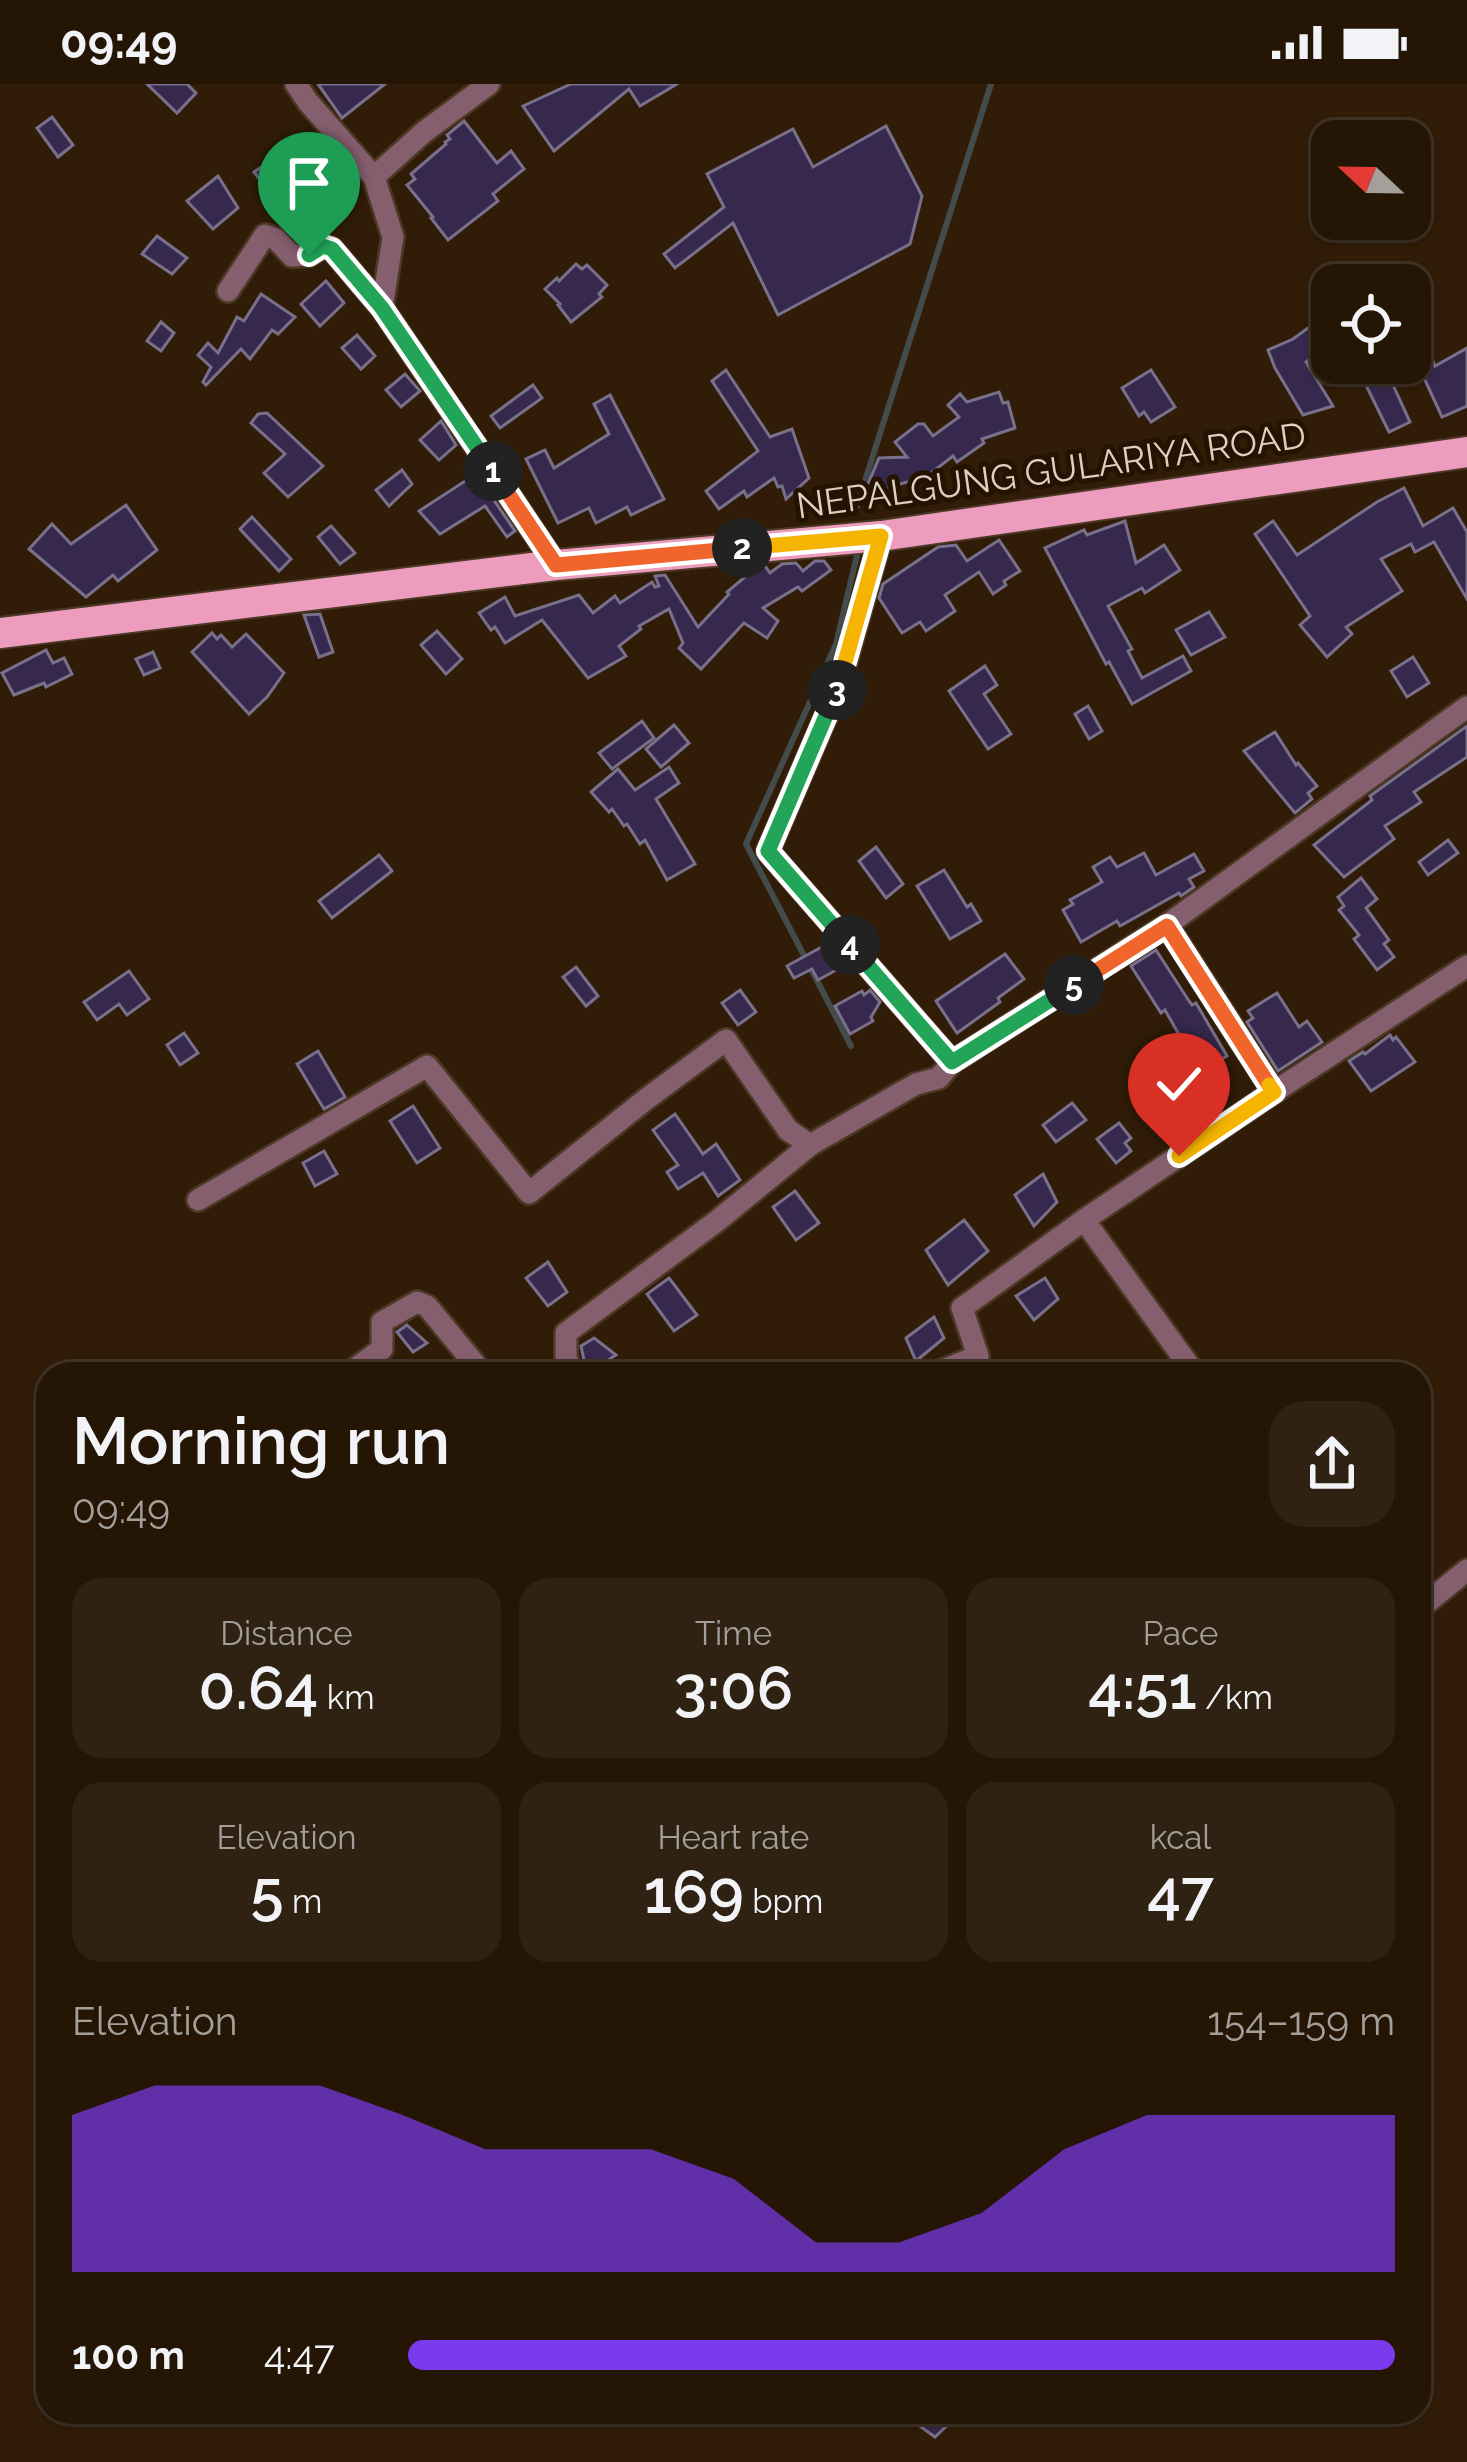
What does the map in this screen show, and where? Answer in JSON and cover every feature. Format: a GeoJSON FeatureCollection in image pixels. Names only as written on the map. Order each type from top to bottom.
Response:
{"type":"FeatureCollection","features":[{"type":"Feature","properties":{"kind":"main road","name":"NEPALGUNG GULARIYA ROAD"},"geometry":{"type":"LineString","coordinates":[[0,632],[556,565],[881,536],[1467,452]]}},
{"type":"Feature","properties":{"kind":"street"},"geometry":{"type":"LineString","coordinates":[[296,84],[374,177],[393,237],[382,308]]}},
{"type":"Feature","properties":{"kind":"street"},"geometry":{"type":"LineString","coordinates":[[374,177],[489,84]]}},
{"type":"Feature","properties":{"kind":"street"},"geometry":{"type":"LineString","coordinates":[[228,291],[266,235],[292,256],[309,255],[323,246],[332,249],[382,308],[556,565]]}},
{"type":"Feature","properties":{"kind":"street"},"geometry":{"type":"LineString","coordinates":[[881,536],[839,686],[768,851],[952,1062]]}},
{"type":"Feature","properties":{"kind":"street"},"geometry":{"type":"LineString","coordinates":[[568,1362],[566,1333],[810,1145],[916,1084],[939,1078],[952,1062],[1167,926],[1467,707]]}},
{"type":"Feature","properties":{"kind":"street"},"geometry":{"type":"LineString","coordinates":[[1167,926],[1274,1092]]}},
{"type":"Feature","properties":{"kind":"street"},"geometry":{"type":"LineString","coordinates":[[963,1362],[978,1356],[962,1308],[1084,1220],[1467,966]]}},
{"type":"Feature","properties":{"kind":"street"},"geometry":{"type":"LineString","coordinates":[[198,1200],[427,1066],[529,1192],[726,1040],[788,1130],[810,1145]]}},
{"type":"Feature","properties":{"kind":"street"},"geometry":{"type":"LineString","coordinates":[[1084,1220],[1186,1362]]}},
{"type":"Feature","properties":{"kind":"street"},"geometry":{"type":"LineString","coordinates":[[364,1362],[382,1349],[382,1322],[416,1302],[427,1306],[473,1362]]}},
{"type":"Feature","properties":{"kind":"street"},"geometry":{"type":"LineString","coordinates":[[1431,1600],[1467,1570]]}},
{"type":"Feature","properties":{"kind":"building"},"geometry":{"type":"Polygon","coordinates":[[[147,84],[187,84],[196,93],[177,113],[147,84]]]}},
{"type":"Feature","properties":{"kind":"building"},"geometry":{"type":"Polygon","coordinates":[[[318,84],[385,84],[342,118],[318,84]]]}},
{"type":"Feature","properties":{"kind":"building"},"geometry":{"type":"Polygon","coordinates":[[[571,84],[677,84],[640,106],[629,89],[554,151],[523,106],[571,84]]]}},
{"type":"Feature","properties":{"kind":"building"},"geometry":{"type":"Polygon","coordinates":[[[52,117],[73,145],[58,157],[37,128],[52,117]]]}},
{"type":"Feature","properties":{"kind":"building"},"geometry":{"type":"Polygon","coordinates":[[[464,121],[497,163],[511,151],[524,169],[493,194],[498,201],[448,240],[407,185],[415,179],[411,174],[464,121]]]}},
{"type":"Feature","properties":{"kind":"building"},"geometry":{"type":"Polygon","coordinates":[[[886,126],[922,196],[910,244],[778,315],[733,223],[675,268],[664,254],[724,207],[707,174],[793,129],[813,167],[886,126]]]}},
{"type":"Feature","properties":{"kind":"building"},"geometry":{"type":"Polygon","coordinates":[[[279,155],[289,170],[273,189],[254,172],[279,155]]]}},
{"type":"Feature","properties":{"kind":"building"},"geometry":{"type":"Polygon","coordinates":[[[218,176],[238,208],[213,229],[187,201],[218,176]]]}},
{"type":"Feature","properties":{"kind":"building"},"geometry":{"type":"Polygon","coordinates":[[[157,236],[187,258],[172,274],[142,254],[157,236]]]}},
{"type":"Feature","properties":{"kind":"building"},"geometry":{"type":"Polygon","coordinates":[[[576,264],[582,269],[587,265],[607,285],[599,294],[602,297],[571,322],[545,289],[576,264]]]}},
{"type":"Feature","properties":{"kind":"building"},"geometry":{"type":"Polygon","coordinates":[[[326,281],[344,303],[320,326],[301,304],[326,281]]]}},
{"type":"Feature","properties":{"kind":"building"},"geometry":{"type":"Polygon","coordinates":[[[261,294],[295,317],[278,334],[272,330],[250,359],[241,349],[206,385],[203,382],[211,367],[198,355],[208,343],[218,353],[237,317],[244,321],[261,294]]]}},
{"type":"Feature","properties":{"kind":"building"},"geometry":{"type":"Polygon","coordinates":[[[161,322],[174,333],[161,351],[147,341],[161,322]]]}},
{"type":"Feature","properties":{"kind":"building"},"geometry":{"type":"Polygon","coordinates":[[[1311,326],[1311,359],[1306,362],[1311,384],[1320,384],[1333,406],[1303,415],[1268,350],[1311,326]]]}},
{"type":"Feature","properties":{"kind":"building"},"geometry":{"type":"Polygon","coordinates":[[[357,335],[375,356],[361,369],[342,348],[357,335]]]}},
{"type":"Feature","properties":{"kind":"building"},"geometry":{"type":"Polygon","coordinates":[[[1467,348],[1467,406],[1442,417],[1427,384],[1431,384],[1431,362],[1435,366],[1467,348]]]}},
{"type":"Feature","properties":{"kind":"building"},"geometry":{"type":"Polygon","coordinates":[[[726,370],[770,437],[792,429],[809,478],[786,499],[774,478],[719,509],[706,491],[758,451],[712,381],[726,370]]]}},
{"type":"Feature","properties":{"kind":"building"},"geometry":{"type":"Polygon","coordinates":[[[1151,370],[1175,407],[1151,422],[1144,412],[1139,416],[1122,388],[1151,370]]]}},
{"type":"Feature","properties":{"kind":"building"},"geometry":{"type":"Polygon","coordinates":[[[405,374],[420,391],[401,407],[386,390],[405,374]]]}},
{"type":"Feature","properties":{"kind":"building"},"geometry":{"type":"Polygon","coordinates":[[[1365,384],[1393,384],[1410,422],[1389,432],[1365,384]]]}},
{"type":"Feature","properties":{"kind":"building"},"geometry":{"type":"Polygon","coordinates":[[[533,385],[542,398],[500,428],[491,416],[533,385]]]}},
{"type":"Feature","properties":{"kind":"building"},"geometry":{"type":"Polygon","coordinates":[[[999,392],[1003,403],[1008,402],[1015,428],[982,439],[984,443],[957,462],[953,456],[926,477],[889,487],[889,491],[865,491],[879,458],[907,457],[895,442],[918,424],[924,424],[933,436],[959,417],[948,405],[960,394],[967,402],[999,392]]]}},
{"type":"Feature","properties":{"kind":"building"},"geometry":{"type":"Polygon","coordinates":[[[610,395],[664,499],[631,515],[627,507],[596,523],[589,508],[558,523],[526,459],[545,450],[554,468],[609,434],[594,404],[610,395]]]}},
{"type":"Feature","properties":{"kind":"building"},"geometry":{"type":"Polygon","coordinates":[[[267,413],[323,466],[288,497],[264,473],[285,454],[251,423],[258,414],[267,413]]]}},
{"type":"Feature","properties":{"kind":"building"},"geometry":{"type":"Polygon","coordinates":[[[441,421],[456,445],[439,460],[420,440],[441,421]]]}},
{"type":"Feature","properties":{"kind":"building"},"geometry":{"type":"Polygon","coordinates":[[[402,470],[412,484],[389,506],[376,490],[402,470]]]}},
{"type":"Feature","properties":{"kind":"building"},"geometry":{"type":"Polygon","coordinates":[[[476,474],[515,531],[507,537],[485,506],[440,534],[419,511],[476,474]]]}},
{"type":"Feature","properties":{"kind":"building"},"geometry":{"type":"Polygon","coordinates":[[[1404,488],[1423,526],[1453,508],[1467,532],[1467,599],[1434,542],[1415,552],[1411,544],[1381,559],[1402,591],[1346,627],[1352,634],[1327,657],[1300,625],[1310,616],[1255,534],[1273,521],[1297,555],[1404,488]]]}},
{"type":"Feature","properties":{"kind":"building"},"geometry":{"type":"Polygon","coordinates":[[[126,505],[157,550],[118,581],[113,575],[86,597],[29,549],[52,524],[71,544],[126,505]]]}},
{"type":"Feature","properties":{"kind":"building"},"geometry":{"type":"Polygon","coordinates":[[[252,517],[291,559],[279,571],[240,529],[252,517]]]}},
{"type":"Feature","properties":{"kind":"building"},"geometry":{"type":"Polygon","coordinates":[[[1125,521],[1136,563],[1164,545],[1180,570],[1145,593],[1142,588],[1108,606],[1142,678],[1183,656],[1191,671],[1132,704],[1045,548],[1084,530],[1087,535],[1125,521]]]}},
{"type":"Feature","properties":{"kind":"building"},"geometry":{"type":"Polygon","coordinates":[[[331,526],[355,553],[340,564],[318,537],[331,526]]]}},
{"type":"Feature","properties":{"kind":"building"},"geometry":{"type":"Polygon","coordinates":[[[999,540],[1020,571],[1004,581],[1006,585],[993,594],[979,572],[945,595],[955,611],[926,631],[920,622],[902,633],[879,598],[883,584],[938,547],[956,545],[967,561],[999,540]]]}},
{"type":"Feature","properties":{"kind":"building"},"geometry":{"type":"Polygon","coordinates":[[[815,561],[824,561],[831,570],[802,591],[798,587],[763,608],[778,621],[767,638],[744,623],[701,669],[679,648],[683,643],[669,609],[639,626],[619,646],[626,656],[588,678],[542,620],[505,643],[479,613],[505,597],[515,616],[579,595],[593,613],[615,596],[620,603],[652,582],[659,586],[655,576],[665,575],[698,627],[746,576],[765,566],[770,573],[782,564],[796,563],[803,571],[815,561]]]}},
{"type":"Feature","properties":{"kind":"building"},"geometry":{"type":"Polygon","coordinates":[[[1209,612],[1225,637],[1191,655],[1176,630],[1209,612]]]}},
{"type":"Feature","properties":{"kind":"building"},"geometry":{"type":"Polygon","coordinates":[[[320,614],[333,652],[319,657],[304,615],[320,614]]]}},
{"type":"Feature","properties":{"kind":"building"},"geometry":{"type":"Polygon","coordinates":[[[437,631],[462,659],[446,674],[421,645],[437,631]]]}},
{"type":"Feature","properties":{"kind":"building"},"geometry":{"type":"Polygon","coordinates":[[[212,633],[232,647],[246,634],[284,673],[249,714],[192,652],[212,633]]]}},
{"type":"Feature","properties":{"kind":"building"},"geometry":{"type":"Polygon","coordinates":[[[46,650],[53,663],[64,658],[72,674],[14,695],[2,673],[46,650]]]}},
{"type":"Feature","properties":{"kind":"building"},"geometry":{"type":"Polygon","coordinates":[[[153,652],[160,668],[144,675],[136,659],[153,652]]]}},
{"type":"Feature","properties":{"kind":"building"},"geometry":{"type":"Polygon","coordinates":[[[1413,657],[1429,683],[1407,697],[1391,671],[1413,657]]]}},
{"type":"Feature","properties":{"kind":"building"},"geometry":{"type":"Polygon","coordinates":[[[985,666],[997,685],[984,694],[1011,734],[988,749],[949,691],[985,666]]]}},
{"type":"Feature","properties":{"kind":"building"},"geometry":{"type":"Polygon","coordinates":[[[1088,706],[1102,731],[1089,739],[1075,714],[1088,706]]]}},
{"type":"Feature","properties":{"kind":"building"},"geometry":{"type":"Polygon","coordinates":[[[642,721],[654,738],[612,769],[599,753],[642,721]]]}},
{"type":"Feature","properties":{"kind":"building"},"geometry":{"type":"Polygon","coordinates":[[[674,725],[689,743],[661,767],[646,749],[674,725]]]}},
{"type":"Feature","properties":{"kind":"building"},"geometry":{"type":"Polygon","coordinates":[[[1467,726],[1467,757],[1414,792],[1421,802],[1385,826],[1394,839],[1344,877],[1314,845],[1372,800],[1370,796],[1467,726]]]}},
{"type":"Feature","properties":{"kind":"building"},"geometry":{"type":"Polygon","coordinates":[[[1275,732],[1296,765],[1317,786],[1308,793],[1312,799],[1295,813],[1244,751],[1275,732]]]}},
{"type":"Feature","properties":{"kind":"building"},"geometry":{"type":"Polygon","coordinates":[[[669,767],[679,783],[656,799],[695,864],[667,880],[645,840],[640,844],[627,824],[591,792],[618,769],[635,790],[669,767]]]}},
{"type":"Feature","properties":{"kind":"building"},"geometry":{"type":"Polygon","coordinates":[[[1448,840],[1458,853],[1428,875],[1419,862],[1448,840]]]}},
{"type":"Feature","properties":{"kind":"building"},"geometry":{"type":"Polygon","coordinates":[[[876,847],[903,884],[886,898],[859,861],[876,847]]]}},
{"type":"Feature","properties":{"kind":"building"},"geometry":{"type":"Polygon","coordinates":[[[1144,853],[1156,875],[1194,854],[1204,871],[1189,879],[1194,887],[1181,896],[1120,926],[1117,921],[1081,942],[1063,910],[1073,904],[1070,900],[1102,882],[1093,867],[1110,857],[1117,867],[1144,853]]]}},
{"type":"Feature","properties":{"kind":"building"},"geometry":{"type":"Polygon","coordinates":[[[379,855],[392,871],[332,918],[319,901],[379,855]]]}},
{"type":"Feature","properties":{"kind":"building"},"geometry":{"type":"Polygon","coordinates":[[[944,870],[981,921],[950,939],[917,886],[944,870]]]}},
{"type":"Feature","properties":{"kind":"building"},"geometry":{"type":"Polygon","coordinates":[[[1361,878],[1377,899],[1366,908],[1389,940],[1384,944],[1394,957],[1377,970],[1339,910],[1344,906],[1338,897],[1361,878]]]}},
{"type":"Feature","properties":{"kind":"building"},"geometry":{"type":"Polygon","coordinates":[[[829,943],[840,968],[818,980],[812,969],[794,978],[787,966],[829,943]]]}},
{"type":"Feature","properties":{"kind":"building"},"geometry":{"type":"Polygon","coordinates":[[[1156,950],[1192,1005],[1196,1003],[1227,1056],[1202,1070],[1131,966],[1156,950]]]}},
{"type":"Feature","properties":{"kind":"building"},"geometry":{"type":"Polygon","coordinates":[[[1005,954],[1024,979],[957,1033],[936,1001],[1005,954]]]}},
{"type":"Feature","properties":{"kind":"building"},"geometry":{"type":"Polygon","coordinates":[[[576,967],[598,996],[586,1006],[563,977],[576,967]]]}},
{"type":"Feature","properties":{"kind":"building"},"geometry":{"type":"Polygon","coordinates":[[[129,971],[149,999],[127,1015],[119,1004],[97,1020],[84,1002],[129,971]]]}},
{"type":"Feature","properties":{"kind":"building"},"geometry":{"type":"Polygon","coordinates":[[[740,990],[756,1012],[738,1025],[722,1003],[740,990]]]}},
{"type":"Feature","properties":{"kind":"building"},"geometry":{"type":"Polygon","coordinates":[[[870,990],[880,1002],[873,1021],[850,1034],[835,1006],[870,990]]]}},
{"type":"Feature","properties":{"kind":"building"},"geometry":{"type":"Polygon","coordinates":[[[1277,993],[1299,1027],[1307,1021],[1322,1042],[1278,1071],[1247,1022],[1253,1018],[1248,1011],[1277,993]]]}},
{"type":"Feature","properties":{"kind":"building"},"geometry":{"type":"Polygon","coordinates":[[[184,1033],[198,1053],[180,1065],[167,1045],[184,1033]]]}},
{"type":"Feature","properties":{"kind":"building"},"geometry":{"type":"Polygon","coordinates":[[[1390,1035],[1415,1062],[1371,1091],[1349,1061],[1390,1035]]]}},
{"type":"Feature","properties":{"kind":"building"},"geometry":{"type":"Polygon","coordinates":[[[318,1051],[345,1097],[324,1109],[297,1064],[318,1051]]]}},
{"type":"Feature","properties":{"kind":"building"},"geometry":{"type":"Polygon","coordinates":[[[1072,1103],[1086,1120],[1056,1142],[1043,1125],[1072,1103]]]}},
{"type":"Feature","properties":{"kind":"building"},"geometry":{"type":"Polygon","coordinates":[[[413,1106],[440,1148],[417,1163],[390,1121],[413,1106]]]}},
{"type":"Feature","properties":{"kind":"building"},"geometry":{"type":"Polygon","coordinates":[[[675,1114],[703,1154],[716,1144],[740,1180],[718,1196],[703,1173],[678,1189],[667,1172],[678,1165],[653,1130],[675,1114]]]}},
{"type":"Feature","properties":{"kind":"building"},"geometry":{"type":"Polygon","coordinates":[[[1119,1123],[1131,1138],[1125,1143],[1131,1151],[1116,1163],[1097,1139],[1119,1123]]]}},
{"type":"Feature","properties":{"kind":"building"},"geometry":{"type":"Polygon","coordinates":[[[324,1151],[337,1174],[315,1186],[303,1163],[324,1151]]]}},
{"type":"Feature","properties":{"kind":"building"},"geometry":{"type":"Polygon","coordinates":[[[1043,1174],[1057,1202],[1034,1226],[1015,1195],[1043,1174]]]}},
{"type":"Feature","properties":{"kind":"building"},"geometry":{"type":"Polygon","coordinates":[[[795,1191],[819,1223],[796,1240],[773,1207],[795,1191]]]}},
{"type":"Feature","properties":{"kind":"building"},"geometry":{"type":"Polygon","coordinates":[[[964,1220],[988,1251],[948,1285],[926,1250],[964,1220]]]}},
{"type":"Feature","properties":{"kind":"building"},"geometry":{"type":"Polygon","coordinates":[[[548,1262],[567,1292],[548,1306],[526,1278],[548,1262]]]}},
{"type":"Feature","properties":{"kind":"building"},"geometry":{"type":"Polygon","coordinates":[[[669,1278],[697,1315],[674,1331],[647,1294],[669,1278]]]}},
{"type":"Feature","properties":{"kind":"building"},"geometry":{"type":"Polygon","coordinates":[[[1045,1278],[1058,1299],[1034,1320],[1016,1296],[1045,1278]]]}},
{"type":"Feature","properties":{"kind":"building"},"geometry":{"type":"Polygon","coordinates":[[[934,1317],[944,1338],[916,1361],[906,1338],[934,1317]]]}},
{"type":"Feature","properties":{"kind":"building"},"geometry":{"type":"Polygon","coordinates":[[[407,1325],[427,1343],[413,1352],[397,1332],[407,1325]]]}},
{"type":"Feature","properties":{"kind":"building"},"geometry":{"type":"Polygon","coordinates":[[[594,1338],[616,1355],[605,1362],[584,1362],[581,1346],[594,1338]]]}},
{"type":"Feature","properties":{"kind":"building"},"geometry":{"type":"Polygon","coordinates":[[[917,2424],[949,2424],[935,2437],[917,2424]]]}},
{"type":"Feature","properties":{"kind":"waterway"},"geometry":{"type":"LineString","coordinates":[[857,506],[991,84]]}},
{"type":"Feature","properties":{"kind":"waterway"},"geometry":{"type":"LineString","coordinates":[[851,1046],[746,844],[836,644],[858,551]]}},
{"type":"Feature","properties":{"kind":"route"},"geometry":{"type":"LineString","coordinates":[[309,255],[323,246],[332,249],[382,308],[556,565],[881,536],[839,686],[768,851],[952,1062],[1167,926],[1274,1092],[1179,1156]]}}]}
